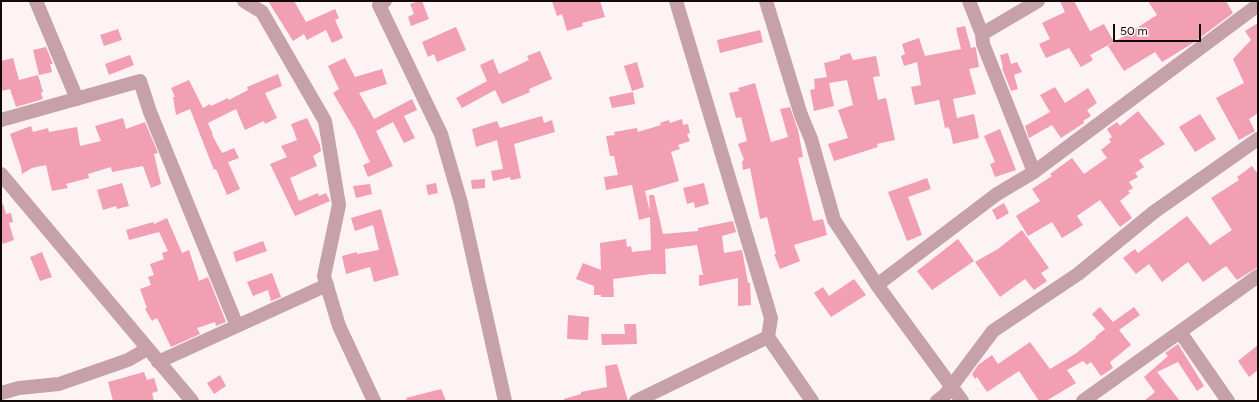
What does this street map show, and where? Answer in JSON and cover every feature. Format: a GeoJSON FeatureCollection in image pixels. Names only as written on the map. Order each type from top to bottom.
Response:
{"type":"FeatureCollection","features":[{"type":"Feature","properties":{"kind":"street"},"geometry":{"type":"LineString","coordinates":[[36,1],[77,99]]}},
{"type":"Feature","properties":{"kind":"street"},"geometry":{"type":"LineString","coordinates":[[244,1],[262,6],[325,121],[339,205],[324,276],[339,326],[374,401]]}},
{"type":"Feature","properties":{"kind":"street"},"geometry":{"type":"LineString","coordinates":[[385,1],[379,5],[441,134],[461,203],[505,401]]}},
{"type":"Feature","properties":{"kind":"street"},"geometry":{"type":"LineString","coordinates":[[676,1],[771,318],[768,337],[811,401]]}},
{"type":"Feature","properties":{"kind":"street"},"geometry":{"type":"LineString","coordinates":[[766,1],[801,115],[811,139],[834,220],[877,285],[950,387],[962,401]]}},
{"type":"Feature","properties":{"kind":"street"},"geometry":{"type":"LineString","coordinates":[[970,1],[982,34],[983,44],[1034,172]]}},
{"type":"Feature","properties":{"kind":"street"},"geometry":{"type":"LineString","coordinates":[[982,34],[1038,1]]}},
{"type":"Feature","properties":{"kind":"street"},"geometry":{"type":"LineString","coordinates":[[877,285],[997,194],[1034,172],[1258,5]]}},
{"type":"Feature","properties":{"kind":"street"},"geometry":{"type":"LineString","coordinates":[[1,120],[140,81],[150,112],[237,326]]}},
{"type":"Feature","properties":{"kind":"street"},"geometry":{"type":"LineString","coordinates":[[937,401],[950,387],[992,331],[1078,274],[1154,212],[1258,139]]}},
{"type":"Feature","properties":{"kind":"street"},"geometry":{"type":"LineString","coordinates":[[1,174],[192,401]]}},
{"type":"Feature","properties":{"kind":"street"},"geometry":{"type":"LineString","coordinates":[[1087,400],[1258,276]]}},
{"type":"Feature","properties":{"kind":"street"},"geometry":{"type":"LineString","coordinates":[[158,362],[327,285]]}},
{"type":"Feature","properties":{"kind":"street"},"geometry":{"type":"LineString","coordinates":[[1180,332],[1228,401]]}},
{"type":"Feature","properties":{"kind":"street"},"geometry":{"type":"LineString","coordinates":[[636,401],[768,337]]}},
{"type":"Feature","properties":{"kind":"street"},"geometry":{"type":"LineString","coordinates":[[1,393],[19,388],[59,384],[128,360],[147,349]]}},
{"type":"Feature","properties":{"kind":"building"},"geometry":{"type":"Polygon","coordinates":[[[268,1],[294,1],[306,22],[335,9],[339,18],[335,20],[343,38],[332,43],[326,30],[307,40],[304,34],[293,41],[268,1]]]}},
{"type":"Feature","properties":{"kind":"building"},"geometry":{"type":"Polygon","coordinates":[[[422,1],[429,19],[411,26],[408,17],[414,14],[410,4],[422,1]]]}},
{"type":"Feature","properties":{"kind":"building"},"geometry":{"type":"Polygon","coordinates":[[[552,1],[600,1],[605,17],[582,23],[583,26],[567,31],[562,14],[557,16],[552,1]]]}},
{"type":"Feature","properties":{"kind":"building"},"geometry":{"type":"Polygon","coordinates":[[[1060,1],[1074,1],[1090,31],[1104,24],[1114,42],[1090,55],[1093,60],[1081,67],[1069,48],[1046,58],[1039,44],[1050,39],[1042,23],[1065,12],[1060,1]]]}},
{"type":"Feature","properties":{"kind":"building"},"geometry":{"type":"Polygon","coordinates":[[[1148,1],[1226,1],[1233,13],[1193,43],[1162,62],[1155,52],[1124,71],[1108,46],[1157,15],[1148,1]]]}},
{"type":"Feature","properties":{"kind":"building"},"geometry":{"type":"Polygon","coordinates":[[[1258,23],[1258,113],[1249,119],[1255,131],[1239,140],[1216,98],[1244,83],[1233,59],[1251,40],[1245,31],[1258,23]]]}},
{"type":"Feature","properties":{"kind":"building"},"geometry":{"type":"Polygon","coordinates":[[[965,26],[971,48],[975,47],[976,49],[979,67],[969,69],[976,94],[953,99],[957,118],[974,114],[979,138],[953,144],[950,130],[948,127],[945,128],[939,100],[915,105],[911,87],[921,85],[917,62],[904,66],[901,56],[905,54],[902,44],[919,38],[925,56],[961,49],[956,28],[965,26]]]}},
{"type":"Feature","properties":{"kind":"building"},"geometry":{"type":"Polygon","coordinates":[[[456,27],[466,50],[437,62],[434,54],[428,57],[422,42],[456,27]]]}},
{"type":"Feature","properties":{"kind":"building"},"geometry":{"type":"Polygon","coordinates":[[[118,29],[122,40],[104,46],[100,35],[118,29]]]}},
{"type":"Feature","properties":{"kind":"building"},"geometry":{"type":"Polygon","coordinates":[[[760,30],[763,42],[720,53],[717,40],[760,30]]]}},
{"type":"Feature","properties":{"kind":"building"},"geometry":{"type":"Polygon","coordinates":[[[46,47],[53,64],[50,64],[52,72],[39,75],[33,50],[46,47]]]}},
{"type":"Feature","properties":{"kind":"building"},"geometry":{"type":"Polygon","coordinates":[[[540,51],[552,79],[529,89],[530,92],[502,104],[495,90],[462,108],[456,98],[487,81],[480,65],[493,59],[499,74],[529,60],[527,56],[540,51]]]}},
{"type":"Feature","properties":{"kind":"building"},"geometry":{"type":"Polygon","coordinates":[[[850,53],[853,60],[876,56],[880,76],[873,77],[878,100],[886,98],[895,140],[877,144],[878,147],[834,161],[828,144],[848,138],[838,110],[853,105],[847,80],[829,83],[834,106],[814,111],[810,90],[815,89],[814,79],[827,77],[824,63],[840,59],[840,56],[850,53]]]}},
{"type":"Feature","properties":{"kind":"building"},"geometry":{"type":"Polygon","coordinates":[[[1008,53],[1011,64],[1017,62],[1022,72],[1014,75],[1018,89],[1011,91],[1002,68],[1000,55],[1008,53]]]}},
{"type":"Feature","properties":{"kind":"building"},"geometry":{"type":"Polygon","coordinates":[[[130,55],[134,65],[109,75],[105,64],[130,55]]]}},
{"type":"Feature","properties":{"kind":"building"},"geometry":{"type":"Polygon","coordinates":[[[13,58],[19,80],[38,75],[43,92],[41,93],[43,99],[16,107],[10,89],[1,91],[1,61],[13,58]]]}},
{"type":"Feature","properties":{"kind":"building"},"geometry":{"type":"Polygon","coordinates":[[[345,58],[355,77],[382,69],[387,84],[359,93],[374,119],[412,99],[417,110],[404,116],[415,138],[404,143],[393,122],[376,131],[393,166],[368,177],[363,165],[370,162],[355,130],[333,93],[339,89],[328,66],[345,58]]]}},
{"type":"Feature","properties":{"kind":"building"},"geometry":{"type":"Polygon","coordinates":[[[637,62],[644,87],[632,91],[624,66],[637,62]]]}},
{"type":"Feature","properties":{"kind":"building"},"geometry":{"type":"Polygon","coordinates":[[[278,74],[282,86],[265,93],[277,118],[265,124],[264,121],[245,130],[236,109],[208,123],[212,135],[222,153],[234,148],[239,158],[228,162],[240,189],[227,195],[216,169],[214,170],[190,109],[176,115],[173,97],[175,97],[171,88],[189,80],[203,108],[228,98],[229,100],[248,90],[247,87],[278,74]]]}},
{"type":"Feature","properties":{"kind":"building"},"geometry":{"type":"Polygon","coordinates":[[[755,83],[771,142],[788,137],[780,109],[790,107],[798,130],[803,157],[798,158],[813,221],[823,219],[827,235],[794,245],[800,261],[780,269],[774,254],[776,254],[767,217],[760,219],[750,168],[743,170],[742,161],[744,160],[738,144],[747,141],[741,117],[736,118],[729,93],[739,91],[738,88],[755,83]]]}},
{"type":"Feature","properties":{"kind":"building"},"geometry":{"type":"Polygon","coordinates":[[[1055,87],[1065,103],[1088,88],[1097,103],[1087,110],[1091,116],[1083,121],[1084,123],[1061,138],[1052,125],[1029,138],[1025,126],[1050,112],[1040,95],[1055,87]]]}},
{"type":"Feature","properties":{"kind":"building"},"geometry":{"type":"Polygon","coordinates":[[[633,92],[635,104],[612,108],[609,97],[633,92]]]}},
{"type":"Feature","properties":{"kind":"building"},"geometry":{"type":"Polygon","coordinates":[[[1138,111],[1165,144],[1139,160],[1144,167],[1135,173],[1138,177],[1129,182],[1133,188],[1128,191],[1130,193],[1120,201],[1132,218],[1120,227],[1100,200],[1077,216],[1083,225],[1062,238],[1052,222],[1028,236],[1016,216],[1040,201],[1032,189],[1052,176],[1050,174],[1072,158],[1084,174],[1107,158],[1101,150],[1111,142],[1109,139],[1112,137],[1107,129],[1117,122],[1120,126],[1138,111]]]}},
{"type":"Feature","properties":{"kind":"building"},"geometry":{"type":"Polygon","coordinates":[[[1200,114],[1216,139],[1195,152],[1179,127],[1200,114]]]}},
{"type":"Feature","properties":{"kind":"building"},"geometry":{"type":"Polygon","coordinates":[[[542,116],[544,123],[552,120],[555,132],[514,144],[521,178],[511,180],[510,177],[493,181],[491,171],[503,169],[497,140],[476,147],[472,129],[497,121],[500,128],[542,116]]]}},
{"type":"Feature","properties":{"kind":"building"},"geometry":{"type":"Polygon","coordinates":[[[123,118],[126,129],[145,122],[158,153],[154,154],[161,184],[151,188],[143,166],[112,172],[111,167],[88,174],[89,178],[66,184],[68,188],[52,191],[46,165],[32,168],[22,174],[10,134],[31,126],[33,132],[48,128],[49,132],[77,127],[80,146],[101,141],[95,126],[123,118]]]}},
{"type":"Feature","properties":{"kind":"building"},"geometry":{"type":"Polygon","coordinates":[[[307,118],[320,145],[321,151],[313,156],[317,166],[290,178],[299,201],[318,193],[319,196],[326,193],[330,201],[295,216],[270,164],[287,157],[281,146],[297,140],[291,124],[307,118]]]}},
{"type":"Feature","properties":{"kind":"building"},"geometry":{"type":"Polygon","coordinates":[[[682,119],[683,125],[688,124],[690,133],[687,134],[690,141],[678,145],[680,149],[671,152],[679,181],[645,191],[650,212],[649,195],[654,195],[663,234],[698,231],[698,228],[733,221],[736,232],[722,236],[724,253],[742,250],[748,283],[750,283],[751,305],[738,306],[738,278],[699,286],[699,275],[703,275],[697,245],[665,249],[666,274],[651,274],[613,279],[614,297],[601,297],[601,295],[594,295],[594,286],[576,279],[583,263],[601,270],[600,243],[626,239],[627,247],[631,246],[632,252],[651,250],[650,217],[639,220],[632,185],[606,190],[604,177],[618,175],[614,156],[610,156],[606,136],[615,135],[614,132],[637,128],[638,132],[661,125],[660,123],[669,120],[670,123],[682,119]]]}},
{"type":"Feature","properties":{"kind":"building"},"geometry":{"type":"Polygon","coordinates":[[[1000,129],[1016,170],[995,177],[990,164],[995,162],[984,136],[1000,129]]]}},
{"type":"Feature","properties":{"kind":"building"},"geometry":{"type":"Polygon","coordinates":[[[1252,166],[1258,174],[1258,267],[1237,280],[1226,266],[1203,282],[1188,262],[1162,282],[1149,264],[1136,274],[1123,258],[1135,249],[1138,253],[1187,216],[1210,245],[1232,230],[1211,198],[1239,180],[1237,177],[1252,166]]]}},
{"type":"Feature","properties":{"kind":"building"},"geometry":{"type":"Polygon","coordinates":[[[927,178],[931,189],[908,197],[922,235],[907,241],[888,192],[927,178]]]}},
{"type":"Feature","properties":{"kind":"building"},"geometry":{"type":"Polygon","coordinates":[[[485,179],[485,188],[472,189],[471,180],[485,179]]]}},
{"type":"Feature","properties":{"kind":"building"},"geometry":{"type":"Polygon","coordinates":[[[122,183],[129,206],[117,209],[116,206],[103,210],[97,190],[122,183]]]}},
{"type":"Feature","properties":{"kind":"building"},"geometry":{"type":"Polygon","coordinates":[[[436,183],[438,193],[428,195],[426,185],[436,183]]]}},
{"type":"Feature","properties":{"kind":"building"},"geometry":{"type":"Polygon","coordinates":[[[704,183],[709,204],[695,208],[694,202],[687,204],[683,188],[704,183]]]}},
{"type":"Feature","properties":{"kind":"building"},"geometry":{"type":"Polygon","coordinates":[[[370,184],[372,194],[356,198],[353,186],[370,184]]]}},
{"type":"Feature","properties":{"kind":"building"},"geometry":{"type":"Polygon","coordinates":[[[1004,203],[1009,213],[997,220],[992,210],[1004,203]]]}},
{"type":"Feature","properties":{"kind":"building"},"geometry":{"type":"Polygon","coordinates":[[[3,204],[6,214],[11,213],[13,222],[9,223],[14,240],[3,244],[1,237],[1,205],[3,204]]]}},
{"type":"Feature","properties":{"kind":"building"},"geometry":{"type":"Polygon","coordinates":[[[381,209],[399,275],[374,282],[370,267],[346,274],[342,256],[357,252],[357,254],[379,250],[373,225],[355,231],[351,218],[381,209]]]}},
{"type":"Feature","properties":{"kind":"building"},"geometry":{"type":"Polygon","coordinates":[[[167,218],[182,253],[189,250],[199,281],[208,277],[226,322],[216,326],[215,322],[197,328],[200,334],[171,347],[157,318],[152,321],[145,309],[147,308],[140,289],[151,285],[148,277],[154,275],[150,264],[164,259],[162,253],[168,251],[159,232],[129,240],[126,230],[153,222],[154,224],[167,218]]]}},
{"type":"Feature","properties":{"kind":"building"},"geometry":{"type":"Polygon","coordinates":[[[1022,230],[1049,268],[1041,273],[1047,281],[1034,290],[1025,279],[1000,297],[975,262],[998,249],[1022,230]]]}},
{"type":"Feature","properties":{"kind":"building"},"geometry":{"type":"Polygon","coordinates":[[[958,239],[974,261],[932,290],[917,271],[958,239]]]}},
{"type":"Feature","properties":{"kind":"building"},"geometry":{"type":"Polygon","coordinates":[[[263,241],[267,251],[236,262],[233,252],[263,241]]]}},
{"type":"Feature","properties":{"kind":"building"},"geometry":{"type":"Polygon","coordinates":[[[42,252],[52,277],[40,281],[30,257],[42,252]]]}},
{"type":"Feature","properties":{"kind":"building"},"geometry":{"type":"Polygon","coordinates":[[[272,273],[281,297],[271,301],[268,290],[253,296],[247,282],[272,273]]]}},
{"type":"Feature","properties":{"kind":"building"},"geometry":{"type":"Polygon","coordinates":[[[854,279],[866,295],[831,317],[814,293],[823,287],[829,296],[854,279]]]}},
{"type":"Feature","properties":{"kind":"building"},"geometry":{"type":"Polygon","coordinates":[[[1100,307],[1113,322],[1134,307],[1140,315],[1119,330],[1131,345],[1110,362],[1113,368],[1101,376],[1091,362],[1087,365],[1083,361],[1067,370],[1076,383],[1046,401],[1039,401],[1019,371],[987,392],[977,377],[975,379],[972,374],[978,365],[992,355],[998,364],[1030,342],[1050,369],[1075,354],[1105,329],[1092,314],[1100,307]]]}},
{"type":"Feature","properties":{"kind":"building"},"geometry":{"type":"Polygon","coordinates":[[[568,315],[589,317],[588,340],[567,339],[568,315]]]}},
{"type":"Feature","properties":{"kind":"building"},"geometry":{"type":"Polygon","coordinates":[[[624,324],[636,324],[637,344],[602,345],[601,334],[625,334],[624,324]]]}},
{"type":"Feature","properties":{"kind":"building"},"geometry":{"type":"Polygon","coordinates":[[[1178,344],[1204,386],[1197,391],[1178,362],[1157,372],[1180,401],[1144,401],[1155,392],[1144,377],[1168,356],[1165,353],[1178,344]]]}},
{"type":"Feature","properties":{"kind":"building"},"geometry":{"type":"Polygon","coordinates":[[[1258,345],[1258,370],[1249,377],[1238,361],[1258,345]]]}},
{"type":"Feature","properties":{"kind":"building"},"geometry":{"type":"Polygon","coordinates":[[[617,364],[628,401],[564,401],[564,399],[581,394],[581,392],[607,387],[605,366],[617,364]]]}},
{"type":"Feature","properties":{"kind":"building"},"geometry":{"type":"Polygon","coordinates":[[[144,372],[147,380],[154,378],[158,391],[152,393],[154,401],[113,401],[108,382],[144,372]]]}},
{"type":"Feature","properties":{"kind":"building"},"geometry":{"type":"Polygon","coordinates":[[[220,375],[226,386],[214,394],[207,383],[220,375]]]}},
{"type":"Feature","properties":{"kind":"building"},"geometry":{"type":"Polygon","coordinates":[[[441,389],[446,401],[407,401],[406,398],[441,389]]]}}]}
